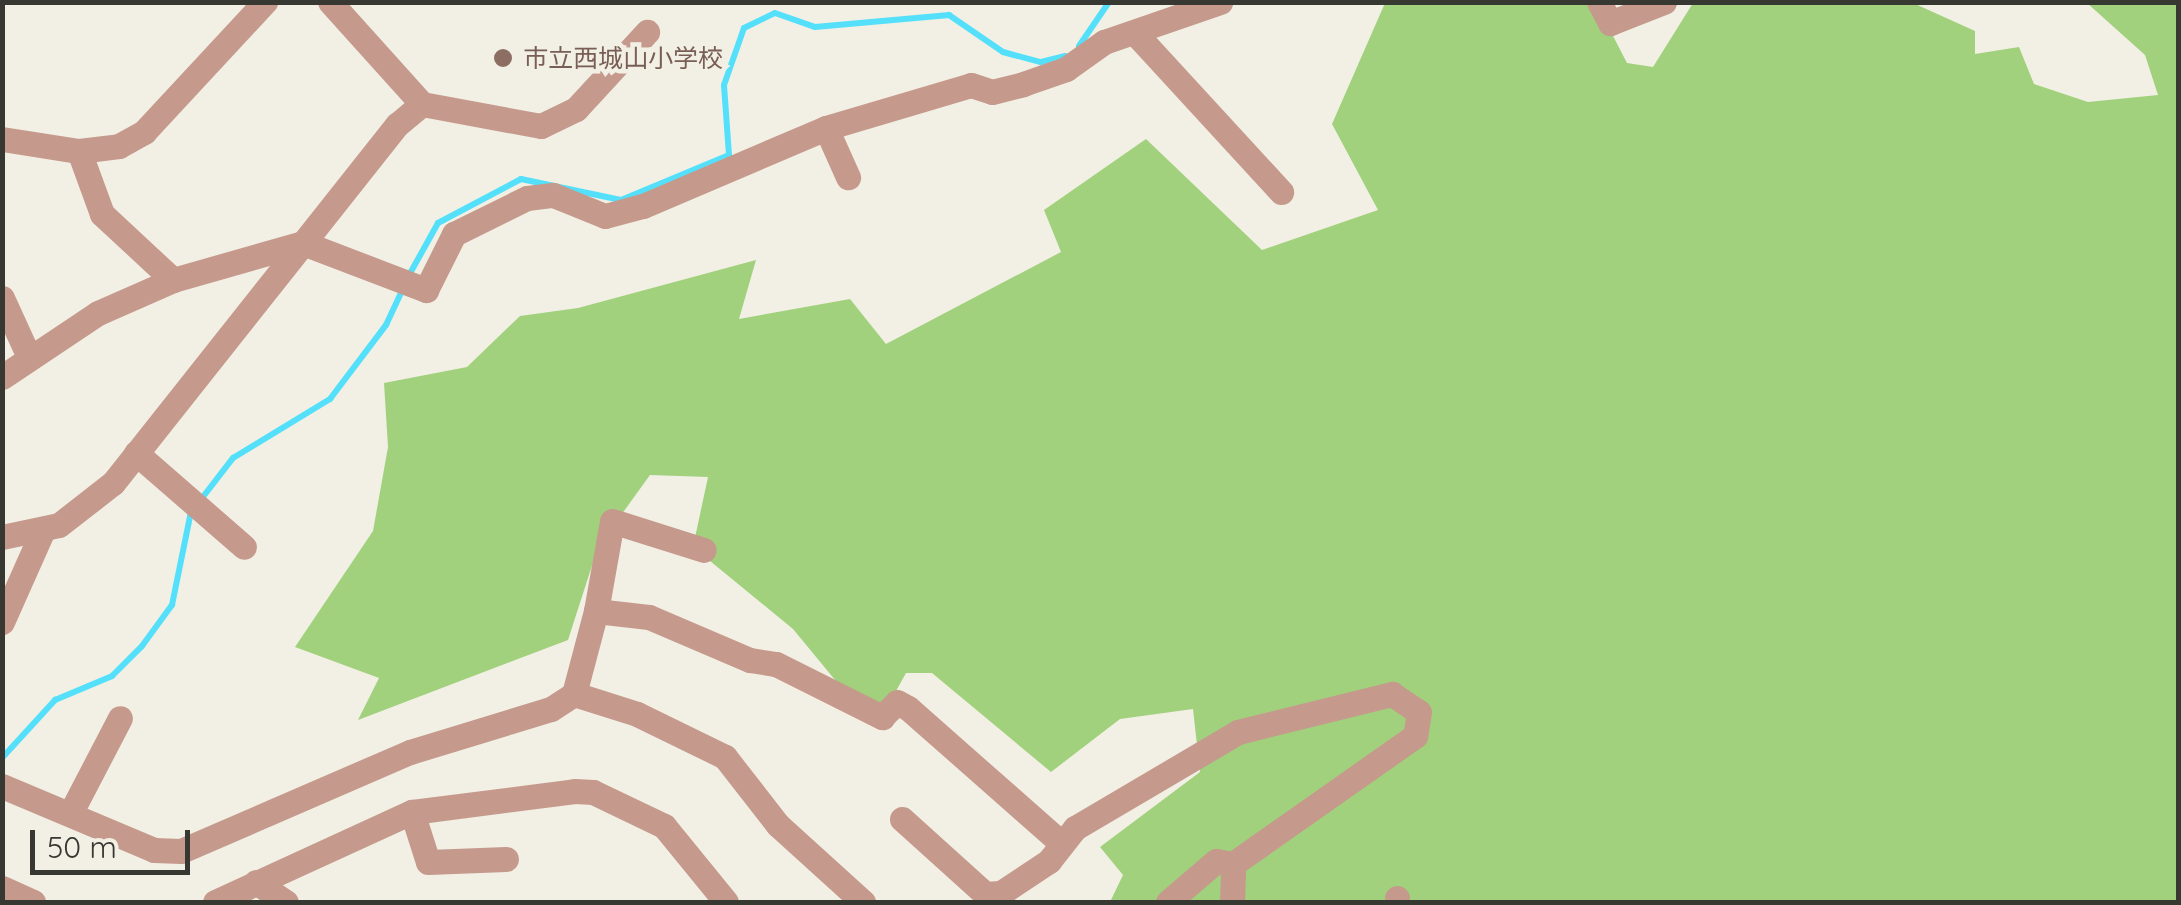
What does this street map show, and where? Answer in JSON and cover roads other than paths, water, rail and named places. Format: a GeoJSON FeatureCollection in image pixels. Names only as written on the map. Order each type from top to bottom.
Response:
{"type":"FeatureCollection","features":[{"type":"Feature","properties":{"kind":"street"},"geometry":{"type":"LineString","coordinates":[[2,139],[79,151],[119,146],[144,132],[265,2]]}},
{"type":"Feature","properties":{"kind":"street"},"geometry":{"type":"LineString","coordinates":[[330,2],[422,104],[541,126],[576,109],[647,32]]}},
{"type":"Feature","properties":{"kind":"street"},"geometry":{"type":"LineString","coordinates":[[2,377],[98,313],[173,280],[303,243],[426,290],[454,234],[483,215],[553,194],[606,216],[643,206],[826,128],[971,85],[992,92],[1023,84],[1135,33],[1220,2]]}},
{"type":"Feature","properties":{"kind":"street"},"geometry":{"type":"LineString","coordinates":[[1599,2],[1610,24],[1664,2]]}},
{"type":"Feature","properties":{"kind":"street"},"geometry":{"type":"LineString","coordinates":[[1135,33],[1281,192]]}},
{"type":"Feature","properties":{"kind":"street"},"geometry":{"type":"LineString","coordinates":[[2,537],[43,530],[88,507],[136,453],[398,124],[422,104]]}},
{"type":"Feature","properties":{"kind":"street"},"geometry":{"type":"LineString","coordinates":[[826,128],[848,177]]}},
{"type":"Feature","properties":{"kind":"street"},"geometry":{"type":"LineString","coordinates":[[79,151],[102,214],[173,280]]}},
{"type":"Feature","properties":{"kind":"street"},"geometry":{"type":"LineString","coordinates":[[2,298],[29,357]]}},
{"type":"Feature","properties":{"kind":"street"},"geometry":{"type":"LineString","coordinates":[[136,453],[244,546]]}},
{"type":"Feature","properties":{"kind":"street"},"geometry":{"type":"LineString","coordinates":[[4,787],[154,850],[181,852],[410,752],[550,709],[574,694],[596,611],[612,521],[704,550]]}},
{"type":"Feature","properties":{"kind":"street"},"geometry":{"type":"LineString","coordinates":[[2,622],[43,530]]}},
{"type":"Feature","properties":{"kind":"street"},"geometry":{"type":"LineString","coordinates":[[596,611],[649,617],[750,660],[776,664],[882,717],[897,702],[1060,844]]}},
{"type":"Feature","properties":{"kind":"street"},"geometry":{"type":"LineString","coordinates":[[574,694],[638,714],[726,757],[778,825],[863,902]]}},
{"type":"Feature","properties":{"kind":"street"},"geometry":{"type":"LineString","coordinates":[[902,819],[984,894],[998,899],[1048,861],[1060,844],[1238,732],[1392,694],[1419,712],[1415,736],[1233,864],[1216,861],[1168,902]]}},
{"type":"Feature","properties":{"kind":"street"},"geometry":{"type":"LineString","coordinates":[[70,814],[120,718]]}},
{"type":"Feature","properties":{"kind":"street"},"geometry":{"type":"LineString","coordinates":[[215,902],[412,812],[594,792],[664,826],[726,902]]}},
{"type":"Feature","properties":{"kind":"street"},"geometry":{"type":"LineString","coordinates":[[412,812],[428,862],[506,860]]}},
{"type":"Feature","properties":{"kind":"street"},"geometry":{"type":"LineString","coordinates":[[1232,902],[1233,864]]}},
{"type":"Feature","properties":{"kind":"street"},"geometry":{"type":"LineString","coordinates":[[256,882],[286,902]]}},
{"type":"Feature","properties":{"kind":"street"},"geometry":{"type":"LineString","coordinates":[[2,888],[32,902]]}},
{"type":"Feature","properties":{"kind":"waterway"},"geometry":{"type":"LineString","coordinates":[[1079,46],[1109,2]]}},
{"type":"Feature","properties":{"kind":"waterway"},"geometry":{"type":"LineString","coordinates":[[408,277],[438,223],[521,179],[621,200],[729,155],[724,85],[744,28],[775,13],[815,27],[949,15],[1003,52],[1041,62],[1065,56]]}},
{"type":"Feature","properties":{"kind":"waterway"},"geometry":{"type":"LineString","coordinates":[[199,502],[233,458],[330,399],[386,325],[403,289]]}},
{"type":"Feature","properties":{"kind":"waterway"},"geometry":{"type":"LineString","coordinates":[[2,758],[55,700],[112,676],[142,646],[172,605],[191,512]]}},
{"type":"Feature","properties":{"kind":"place","name":"市立西城山小学校"},"geometry":{"type":"Point","coordinates":[503,58]}}]}
